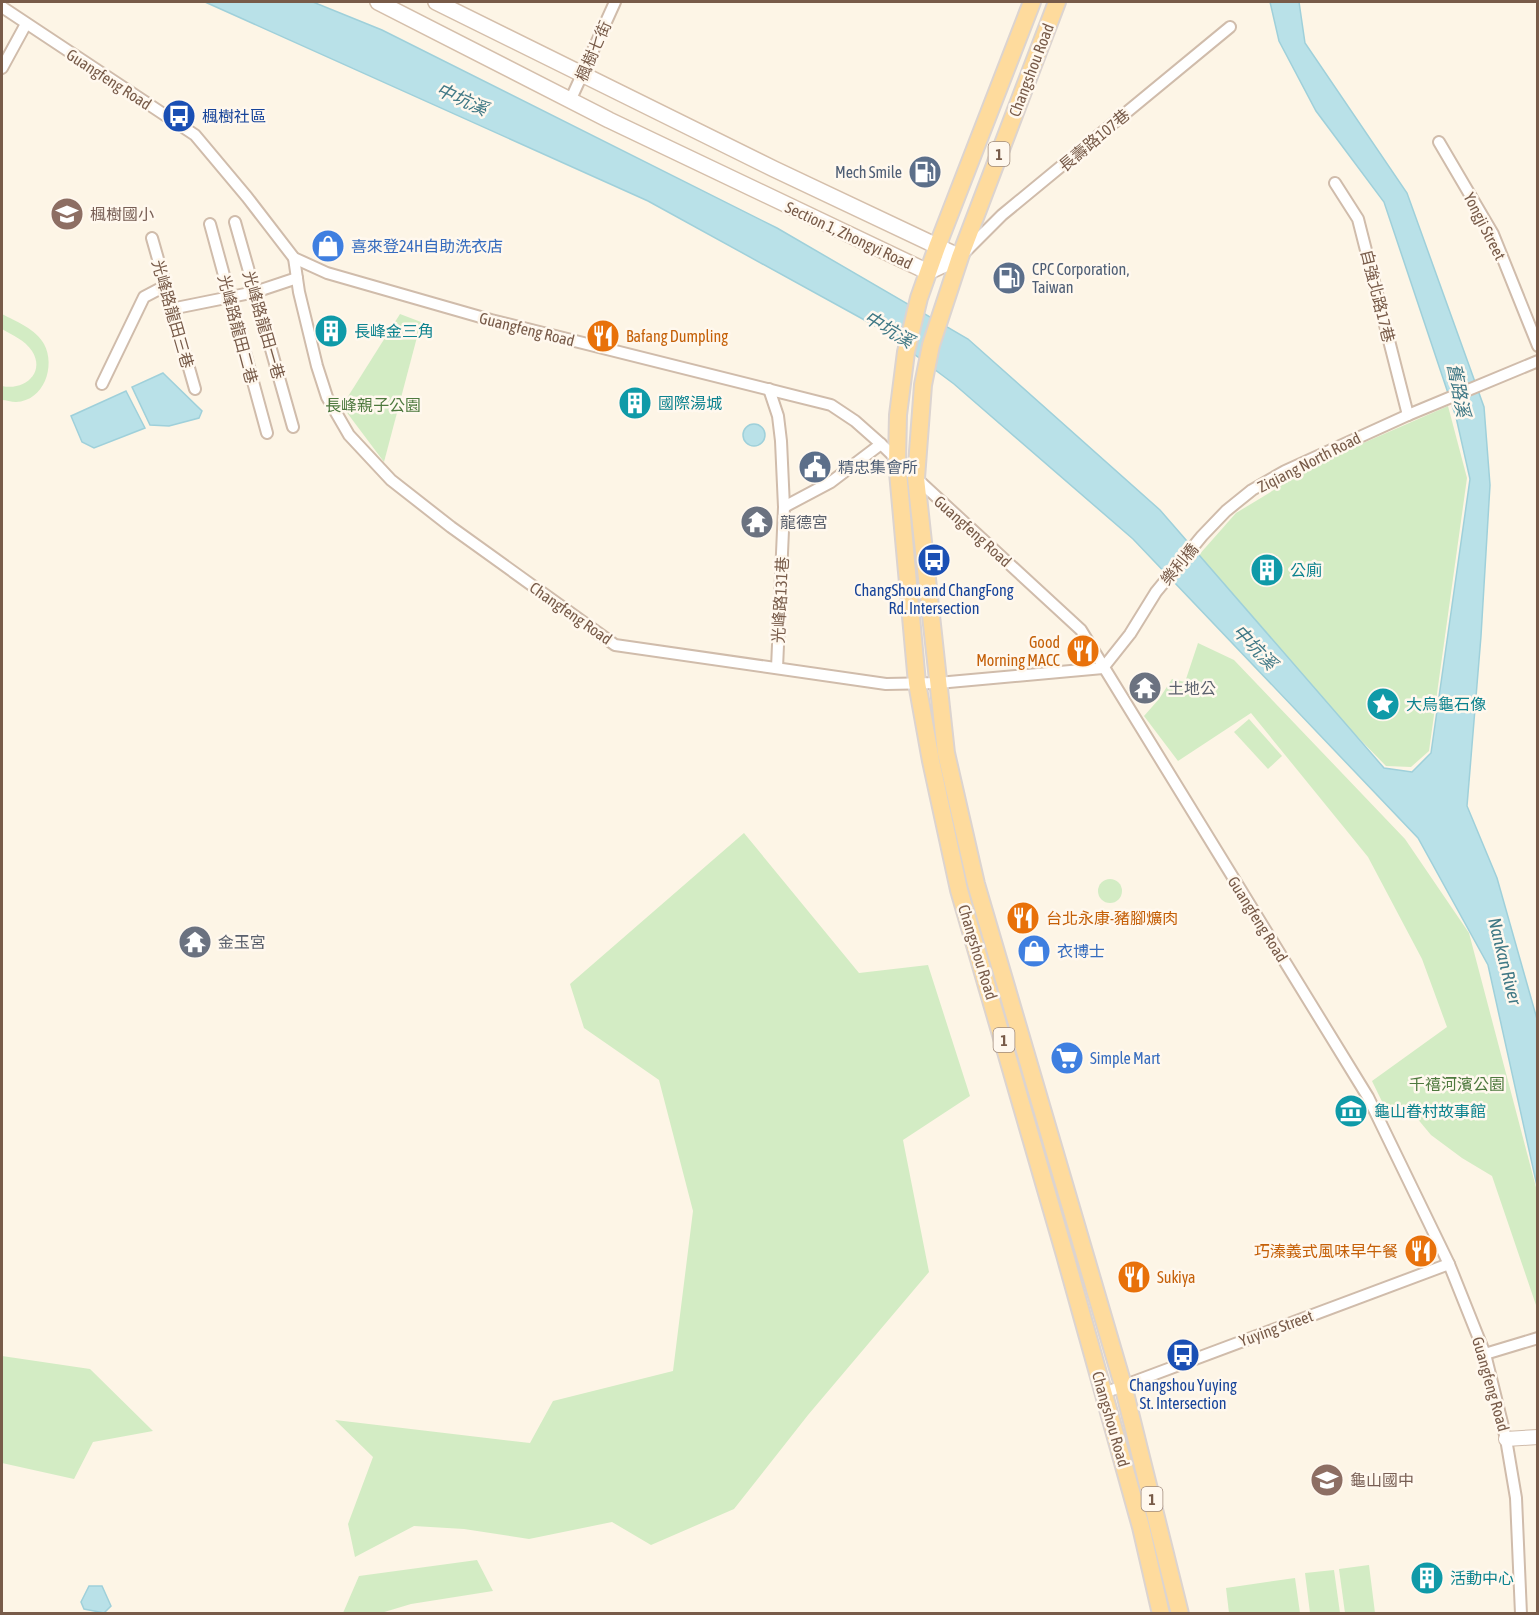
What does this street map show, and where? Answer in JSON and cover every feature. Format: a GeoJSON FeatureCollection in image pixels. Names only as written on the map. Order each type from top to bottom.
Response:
{"type":"FeatureCollection","features":[{"type":"Feature","properties":{"kind":"main road","name":"Section 1, Zhongyi Road"},"geometry":{"type":"LineString","coordinates":[[378,2],[570,101],[928,272],[960,256]]}},
{"type":"Feature","properties":{"kind":"main road","name":"Section 1, Zhongyi Road"},"geometry":{"type":"LineString","coordinates":[[436,2],[937,247],[960,256]]}},
{"type":"Feature","properties":{"kind":"main road","name":"Changshou Road"},"geometry":{"type":"LineString","coordinates":[[1032,2],[919,298],[906,352],[897,460],[917,683],[959,890],[1104,1393],[1141,1527],[1161,1614]]}},
{"type":"Feature","properties":{"kind":"main road","name":"Changshou Road"},"geometry":{"type":"LineString","coordinates":[[1057,2],[960,256],[931,345],[923,385],[916,478],[946,753],[976,884],[1123,1384],[1180,1614]]}},
{"type":"Feature","properties":{"kind":"main road"},"geometry":{"type":"LineString","coordinates":[[972,932],[989,927]]}},
{"type":"Feature","properties":{"kind":"street","name":"楓樹七街"},"geometry":{"type":"LineString","coordinates":[[570,101],[615,2]]}},
{"type":"Feature","properties":{"kind":"street","name":"Guangfeng Road"},"geometry":{"type":"LineString","coordinates":[[2,8],[195,135],[294,258],[327,273],[490,320],[831,405],[855,421],[881,444],[1081,630],[1368,1096],[1449,1263],[1485,1354],[1506,1439],[1516,1498],[1521,1614]]}},
{"type":"Feature","properties":{"kind":"street"},"geometry":{"type":"LineString","coordinates":[[2,68],[26,24]]}},
{"type":"Feature","properties":{"kind":"street","name":"長壽路107巷"},"geometry":{"type":"LineString","coordinates":[[960,256],[1002,215],[1230,27]]}},
{"type":"Feature","properties":{"kind":"street","name":"Yongji Street"},"geometry":{"type":"LineString","coordinates":[[1439,142],[1493,234],[1538,346]]}},
{"type":"Feature","properties":{"kind":"street","name":"自強北路17巷"},"geometry":{"type":"LineString","coordinates":[[1335,183],[1358,219],[1408,415]]}},
{"type":"Feature","properties":{"kind":"street","name":"光峰路龍田一巷"},"geometry":{"type":"LineString","coordinates":[[235,222],[293,427]]}},
{"type":"Feature","properties":{"kind":"street","name":"光峰路龍田二巷"},"geometry":{"type":"LineString","coordinates":[[210,224],[267,433]]}},
{"type":"Feature","properties":{"kind":"street","name":"光峰路龍田三巷"},"geometry":{"type":"LineString","coordinates":[[152,238],[195,389]]}},
{"type":"Feature","properties":{"kind":"street","name":"Changfeng Road"},"geometry":{"type":"LineString","coordinates":[[294,258],[317,366],[327,397],[349,435],[391,480],[451,527],[615,645],[886,684],[938,683],[1103,668]]}},
{"type":"Feature","properties":{"kind":"street"},"geometry":{"type":"LineString","coordinates":[[171,309],[255,292],[297,278]]}},
{"type":"Feature","properties":{"kind":"street"},"geometry":{"type":"LineString","coordinates":[[102,384],[144,297],[165,286]]}},
{"type":"Feature","properties":{"kind":"street","name":"Ziqiang North Road"},"geometry":{"type":"LineString","coordinates":[[1202,536],[1226,511],[1252,490],[1285,471],[1427,406],[1538,361]]}},
{"type":"Feature","properties":{"kind":"street","name":"光峰路131巷"},"geometry":{"type":"LineString","coordinates":[[769,389],[779,424],[784,507],[777,668]]}},
{"type":"Feature","properties":{"kind":"street"},"geometry":{"type":"LineString","coordinates":[[784,507],[831,482],[881,444]]}},
{"type":"Feature","properties":{"kind":"street","name":"樂利橋"},"geometry":{"type":"LineString","coordinates":[[1103,668],[1130,634],[1156,592],[1202,536]]}},
{"type":"Feature","properties":{"kind":"street","name":"Yuying Street"},"geometry":{"type":"LineString","coordinates":[[1104,1393],[1449,1263]]}},
{"type":"Feature","properties":{"kind":"street"},"geometry":{"type":"LineString","coordinates":[[1485,1354],[1538,1338]]}},
{"type":"Feature","properties":{"kind":"street"},"geometry":{"type":"LineString","coordinates":[[1506,1439],[1535,1437]]}},
{"type":"Feature","properties":{"kind":"green space"},"geometry":{"type":"Polygon","coordinates":[[[2,314],[36,334],[44,344],[47,353],[49,362],[45,381],[34,396],[26,400],[16,402],[2,400],[2,386],[18,386],[31,379],[36,359],[26,344],[2,329],[2,314]]]}},
{"type":"Feature","properties":{"kind":"green space","name":"長峰親子公園"},"geometry":{"type":"Polygon","coordinates":[[[400,314],[421,322],[384,462],[342,406],[400,314]]]}},
{"type":"Feature","properties":{"kind":"green space"},"geometry":{"type":"Polygon","coordinates":[[[1448,406],[1467,478],[1429,751],[1411,767],[1386,766],[1190,565],[1236,513],[1320,462],[1448,406]]]}},
{"type":"Feature","properties":{"kind":"green space","name":"千禧河濱公園"},"geometry":{"type":"Polygon","coordinates":[[[1198,643],[1234,660],[1405,839],[1469,933],[1537,1191],[1537,1308],[1492,1176],[1431,1135],[1411,1111],[1390,1118],[1372,1081],[1447,1027],[1422,959],[1368,857],[1251,713],[1178,761],[1144,716],[1172,679],[1185,682],[1198,643]]]}},
{"type":"Feature","properties":{"kind":"green space"},"geometry":{"type":"Polygon","coordinates":[[[1249,719],[1282,756],[1268,769],[1234,732],[1249,719]]]}},
{"type":"Feature","properties":{"kind":"green space"},"geometry":{"type":"Polygon","coordinates":[[[744,833],[859,973],[928,965],[970,1096],[903,1140],[929,1272],[808,1415],[734,1509],[651,1545],[612,1522],[529,1539],[464,1529],[414,1526],[355,1557],[348,1524],[373,1457],[335,1420],[530,1443],[553,1401],[673,1371],[693,1211],[659,1080],[584,1028],[570,984],[744,833]]]}},
{"type":"Feature","properties":{"kind":"green space"},"geometry":{"type":"Polygon","coordinates":[[[1110,879],[1118,883],[1122,891],[1118,899],[1110,903],[1102,899],[1098,891],[1102,883],[1110,879]]]}},
{"type":"Feature","properties":{"kind":"green space"},"geometry":{"type":"Polygon","coordinates":[[[2,1356],[90,1369],[153,1431],[93,1442],[74,1479],[2,1463],[2,1356]]]}},
{"type":"Feature","properties":{"kind":"green space"},"geometry":{"type":"Polygon","coordinates":[[[477,1560],[493,1591],[411,1604],[381,1613],[343,1613],[359,1576],[477,1560]]]}},
{"type":"Feature","properties":{"kind":"green space"},"geometry":{"type":"Polygon","coordinates":[[[1369,1565],[1375,1613],[1345,1613],[1339,1569],[1369,1565]]]}},
{"type":"Feature","properties":{"kind":"green space"},"geometry":{"type":"Polygon","coordinates":[[[1334,1570],[1340,1613],[1310,1613],[1305,1573],[1334,1570]]]}},
{"type":"Feature","properties":{"kind":"green space"},"geometry":{"type":"Polygon","coordinates":[[[1295,1578],[1300,1613],[1229,1613],[1226,1588],[1295,1578]]]}},
{"type":"Feature","properties":{"kind":"water"},"geometry":{"type":"Polygon","coordinates":[[[205,2],[313,2],[382,30],[777,228],[968,339],[1160,510],[1384,768],[1412,772],[1431,753],[1470,479],[1456,417],[1384,202],[1316,111],[1279,41],[1270,2],[1299,2],[1305,43],[1407,193],[1484,407],[1490,485],[1481,636],[1467,806],[1497,878],[1537,1019],[1537,1186],[1488,965],[1418,838],[1133,539],[954,384],[879,328],[648,201],[205,2]]]}},
{"type":"Feature","properties":{"kind":"water"},"geometry":{"type":"Polygon","coordinates":[[[163,373],[202,411],[199,418],[169,426],[150,425],[132,387],[163,373]]]}},
{"type":"Feature","properties":{"kind":"water"},"geometry":{"type":"Polygon","coordinates":[[[126,391],[145,428],[94,448],[82,442],[71,416],[126,391]]]}},
{"type":"Feature","properties":{"kind":"water"},"geometry":{"type":"Polygon","coordinates":[[[754,424],[762,427],[765,435],[762,443],[754,446],[746,443],[743,435],[746,427],[754,424]]]}},
{"type":"Feature","properties":{"kind":"water"},"geometry":{"type":"Polygon","coordinates":[[[89,1586],[102,1586],[111,1606],[104,1613],[84,1609],[81,1602],[89,1586]]]}},
{"type":"Feature","properties":{"kind":"place","name":"楓樹社區"},"geometry":{"type":"Point","coordinates":[179,116]}},
{"type":"Feature","properties":{"kind":"place","name":"Mech Smile"},"geometry":{"type":"Point","coordinates":[925,172]}},
{"type":"Feature","properties":{"kind":"place","name":"楓樹國小"},"geometry":{"type":"Point","coordinates":[67,214]}},
{"type":"Feature","properties":{"kind":"place","name":"喜來登24H自助洗衣店"},"geometry":{"type":"Point","coordinates":[328,246]}},
{"type":"Feature","properties":{"kind":"place","name":"CPC Corporation, Taiwan"},"geometry":{"type":"Point","coordinates":[1009,278]}},
{"type":"Feature","properties":{"kind":"place","name":"長峰金三角"},"geometry":{"type":"Point","coordinates":[331,331]}},
{"type":"Feature","properties":{"kind":"place","name":"Bafang Dumpling"},"geometry":{"type":"Point","coordinates":[603,336]}},
{"type":"Feature","properties":{"kind":"place","name":"國際湯城"},"geometry":{"type":"Point","coordinates":[635,403]}},
{"type":"Feature","properties":{"kind":"place","name":"精忠集會所"},"geometry":{"type":"Point","coordinates":[815,467]}},
{"type":"Feature","properties":{"kind":"place","name":"龍德宮"},"geometry":{"type":"Point","coordinates":[757,522]}},
{"type":"Feature","properties":{"kind":"place","name":"ChangShou and ChangFong Rd. Intersection"},"geometry":{"type":"Point","coordinates":[934,560]}},
{"type":"Feature","properties":{"kind":"place","name":"公廁"},"geometry":{"type":"Point","coordinates":[1267,570]}},
{"type":"Feature","properties":{"kind":"place","name":"Good Morning MACC"},"geometry":{"type":"Point","coordinates":[1083,651]}},
{"type":"Feature","properties":{"kind":"place","name":"土地公"},"geometry":{"type":"Point","coordinates":[1145,688]}},
{"type":"Feature","properties":{"kind":"place","name":"大烏龜石像"},"geometry":{"type":"Point","coordinates":[1383,704]}},
{"type":"Feature","properties":{"kind":"place","name":"台北永康-豬腳爌肉"},"geometry":{"type":"Point","coordinates":[1023,918]}},
{"type":"Feature","properties":{"kind":"place","name":"金玉宮"},"geometry":{"type":"Point","coordinates":[195,942]}},
{"type":"Feature","properties":{"kind":"place","name":"衣博士"},"geometry":{"type":"Point","coordinates":[1034,951]}},
{"type":"Feature","properties":{"kind":"place","name":"Simple Mart"},"geometry":{"type":"Point","coordinates":[1067,1058]}},
{"type":"Feature","properties":{"kind":"place","name":"龜山眷村故事館"},"geometry":{"type":"Point","coordinates":[1351,1111]}},
{"type":"Feature","properties":{"kind":"place","name":"巧溱義式風味早午餐"},"geometry":{"type":"Point","coordinates":[1421,1251]}},
{"type":"Feature","properties":{"kind":"place","name":"Sukiya"},"geometry":{"type":"Point","coordinates":[1134,1277]}},
{"type":"Feature","properties":{"kind":"place","name":"Changshou Yuying St. Intersection"},"geometry":{"type":"Point","coordinates":[1183,1355]}},
{"type":"Feature","properties":{"kind":"place","name":"龜山國中"},"geometry":{"type":"Point","coordinates":[1327,1480]}},
{"type":"Feature","properties":{"kind":"place","name":"活動中心"},"geometry":{"type":"Point","coordinates":[1427,1578]}},
{"type":"Feature","properties":{"kind":"water label","name":"中坑溪"},"geometry":{"type":"Point","coordinates":[462,99]}},
{"type":"Feature","properties":{"kind":"water label","name":"中坑溪"},"geometry":{"type":"Point","coordinates":[889,329]}},
{"type":"Feature","properties":{"kind":"water label","name":"舊路溪"},"geometry":{"type":"Point","coordinates":[1459,390]}},
{"type":"Feature","properties":{"kind":"water label","name":"中坑溪"},"geometry":{"type":"Point","coordinates":[1255,647]}},
{"type":"Feature","properties":{"kind":"water label","name":"Nankan River"},"geometry":{"type":"Point","coordinates":[1505,961]}}]}
